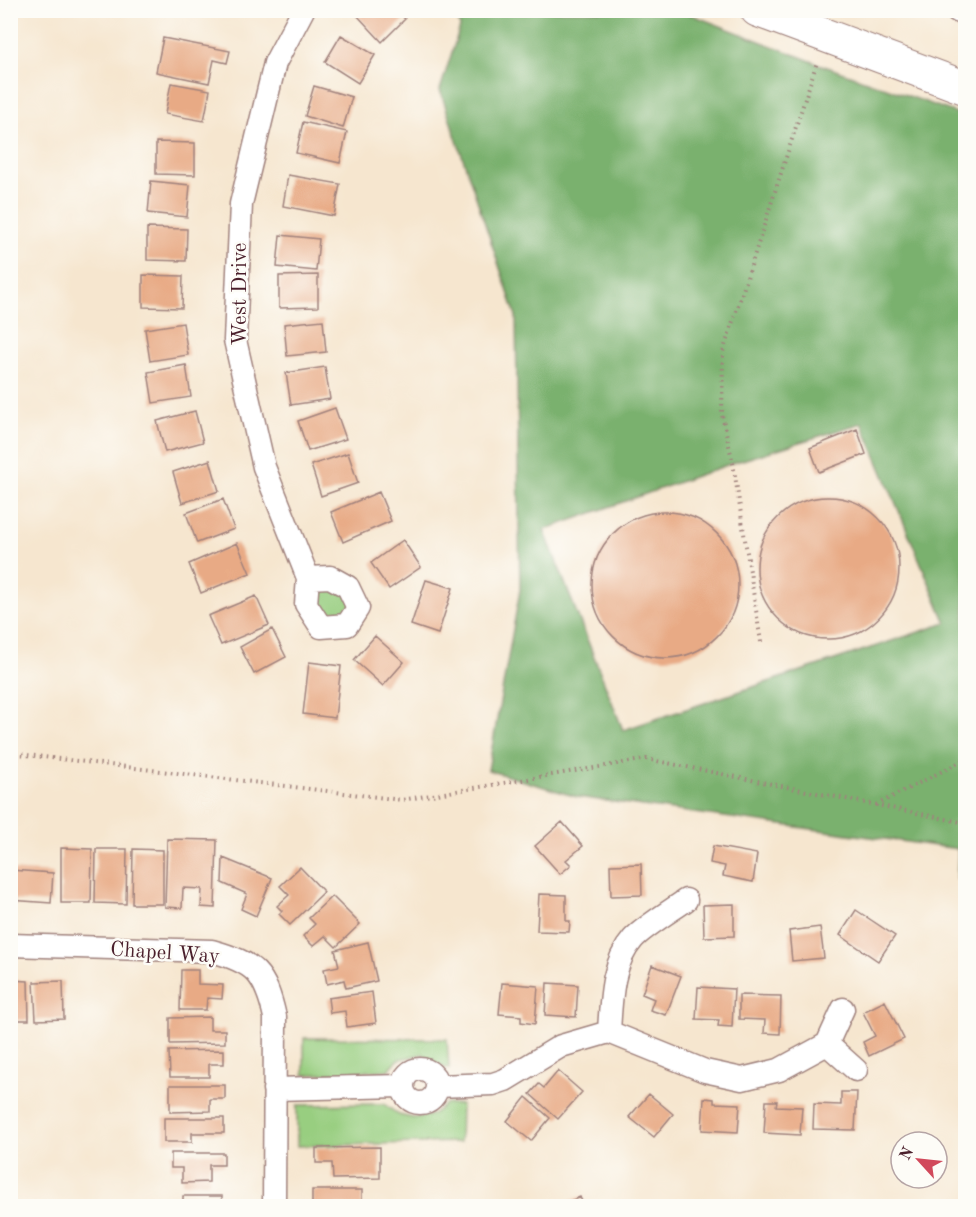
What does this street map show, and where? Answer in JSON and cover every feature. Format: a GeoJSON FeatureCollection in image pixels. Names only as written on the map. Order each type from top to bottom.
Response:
{"type":"FeatureCollection","features":[{"type":"Feature","properties":{"kind":"highway"},"geometry":{"type":"LineString","coordinates":[[774,13],[826,36],[966,88]]}},
{"type":"Feature","properties":{"kind":"street","name":"West Drive"},"geometry":{"type":"LineString","coordinates":[[303,10],[275,63],[241,204],[236,340],[264,467],[308,578]]}},
{"type":"Feature","properties":{"kind":"street"},"geometry":{"type":"LineString","coordinates":[[956,10],[966,16]]}},
{"type":"Feature","properties":{"kind":"street"},"geometry":{"type":"LineString","coordinates":[[609,1032],[612,993],[619,962],[633,939],[686,900]]}},
{"type":"Feature","properties":{"kind":"street","name":"Chapel Way"},"geometry":{"type":"LineString","coordinates":[[10,945],[212,951],[238,958],[258,972],[269,993],[274,1017],[274,1206]]}},
{"type":"Feature","properties":{"kind":"street"},"geometry":{"type":"LineString","coordinates":[[274,1089],[403,1086],[408,1099],[420,1103],[432,1098],[437,1086],[493,1084],[505,1080],[561,1046],[609,1032],[705,1071],[742,1079],[779,1070],[826,1044],[843,1009]]}},
{"type":"Feature","properties":{"kind":"street"},"geometry":{"type":"LineString","coordinates":[[826,1044],[856,1070]]}},
{"type":"Feature","properties":{"kind":"path"},"geometry":{"type":"LineString","coordinates":[[761,642],[733,463],[722,415],[723,352],[826,36]]}},
{"type":"Feature","properties":{"kind":"path"},"geometry":{"type":"LineString","coordinates":[[10,753],[402,801],[647,759],[966,823]]}},
{"type":"Feature","properties":{"kind":"path"},"geometry":{"type":"LineString","coordinates":[[876,805],[966,759]]}},
{"type":"Feature","properties":{"kind":"green space"},"geometry":{"type":"Polygon","coordinates":[[[455,11],[682,11],[816,63],[965,116],[965,880],[957,879],[958,849],[577,797],[488,770],[520,590],[516,316],[440,90],[460,27],[455,11]],[[862,423],[733,463],[544,530],[623,730],[946,623],[862,423]]]}},
{"type":"Feature","properties":{"kind":"green space"},"geometry":{"type":"Polygon","coordinates":[[[330,577],[358,608],[321,627],[308,578],[330,577]]]}},
{"type":"Feature","properties":{"kind":"green space"},"geometry":{"type":"Polygon","coordinates":[[[304,1038],[447,1039],[449,1069],[435,1064],[423,1054],[397,1060],[389,1070],[304,1075],[304,1038]]]}},
{"type":"Feature","properties":{"kind":"green space"},"geometry":{"type":"Polygon","coordinates":[[[384,1104],[399,1115],[413,1118],[432,1115],[445,1104],[461,1104],[460,1142],[297,1146],[297,1105],[384,1104]]]}},
{"type":"Feature","properties":{"kind":"building"},"geometry":{"type":"Polygon","coordinates":[[[357,10],[396,10],[405,19],[382,42],[355,13],[357,10]]]}},
{"type":"Feature","properties":{"kind":"building"},"geometry":{"type":"Polygon","coordinates":[[[341,35],[375,55],[358,83],[325,62],[341,35]]]}},
{"type":"Feature","properties":{"kind":"building"},"geometry":{"type":"Polygon","coordinates":[[[163,38],[230,51],[227,63],[214,60],[209,83],[156,72],[163,38]]]}},
{"type":"Feature","properties":{"kind":"building"},"geometry":{"type":"Polygon","coordinates":[[[171,83],[210,90],[204,121],[165,114],[171,83]]]}},
{"type":"Feature","properties":{"kind":"building"},"geometry":{"type":"Polygon","coordinates":[[[314,86],[352,97],[343,128],[305,116],[314,86]]]}},
{"type":"Feature","properties":{"kind":"building"},"geometry":{"type":"Polygon","coordinates":[[[303,122],[347,132],[340,163],[296,153],[303,122]]]}},
{"type":"Feature","properties":{"kind":"building"},"geometry":{"type":"Polygon","coordinates":[[[156,142],[195,143],[195,175],[156,174],[156,142]]]}},
{"type":"Feature","properties":{"kind":"building"},"geometry":{"type":"Polygon","coordinates":[[[288,175],[340,184],[334,216],[283,206],[288,175]]]}},
{"type":"Feature","properties":{"kind":"building"},"geometry":{"type":"Polygon","coordinates":[[[151,181],[190,185],[187,217],[148,213],[151,181]]]}},
{"type":"Feature","properties":{"kind":"building"},"geometry":{"type":"Polygon","coordinates":[[[147,228],[187,229],[186,261],[147,260],[147,228]]]}},
{"type":"Feature","properties":{"kind":"building"},"geometry":{"type":"Polygon","coordinates":[[[280,235],[319,239],[316,271],[277,267],[280,235]]]}},
{"type":"Feature","properties":{"kind":"building"},"geometry":{"type":"Polygon","coordinates":[[[143,275],[183,276],[182,308],[143,307],[143,275]]]}},
{"type":"Feature","properties":{"kind":"building"},"geometry":{"type":"Polygon","coordinates":[[[318,275],[318,307],[279,308],[279,276],[318,275]]]}},
{"type":"Feature","properties":{"kind":"building"},"geometry":{"type":"Polygon","coordinates":[[[323,320],[326,352],[287,356],[284,324],[323,320]]]}},
{"type":"Feature","properties":{"kind":"building"},"geometry":{"type":"Polygon","coordinates":[[[183,323],[188,355],[150,361],[145,329],[183,323]]]}},
{"type":"Feature","properties":{"kind":"building"},"geometry":{"type":"Polygon","coordinates":[[[186,365],[191,397],[153,403],[148,372],[186,365]]]}},
{"type":"Feature","properties":{"kind":"building"},"geometry":{"type":"Polygon","coordinates":[[[325,367],[330,399],[291,405],[286,373],[325,367]]]}},
{"type":"Feature","properties":{"kind":"building"},"geometry":{"type":"Polygon","coordinates":[[[335,408],[346,439],[308,451],[298,421],[335,408]]]}},
{"type":"Feature","properties":{"kind":"building"},"geometry":{"type":"Polygon","coordinates":[[[195,411],[203,442],[165,452],[157,421],[195,411]]]}},
{"type":"Feature","properties":{"kind":"building"},"geometry":{"type":"Polygon","coordinates":[[[857,429],[866,454],[819,472],[810,448],[857,429]]]}},
{"type":"Feature","properties":{"kind":"building"},"geometry":{"type":"Polygon","coordinates":[[[348,453],[358,483],[321,496],[311,465],[348,453]]]}},
{"type":"Feature","properties":{"kind":"building"},"geometry":{"type":"Polygon","coordinates":[[[210,460],[219,491],[182,503],[173,472],[210,460]]]}},
{"type":"Feature","properties":{"kind":"building"},"geometry":{"type":"Polygon","coordinates":[[[379,492],[391,521],[343,542],[331,512],[379,492]]]}},
{"type":"Feature","properties":{"kind":"building"},"geometry":{"type":"Polygon","coordinates":[[[828,497],[855,503],[878,518],[893,541],[899,568],[893,595],[878,618],[855,633],[828,639],[801,633],[778,618],[763,595],[757,568],[763,541],[778,518],[801,503],[828,497]]]}},
{"type":"Feature","properties":{"kind":"building"},"geometry":{"type":"Polygon","coordinates":[[[223,499],[234,529],[197,543],[186,513],[223,499]]]}},
{"type":"Feature","properties":{"kind":"building"},"geometry":{"type":"Polygon","coordinates":[[[665,512],[693,518],[716,534],[732,557],[738,585],[732,613],[716,636],[693,652],[665,658],[637,652],[614,636],[598,613],[592,585],[598,557],[614,534],[637,518],[665,512]]]}},
{"type":"Feature","properties":{"kind":"building"},"geometry":{"type":"Polygon","coordinates":[[[403,540],[421,567],[389,589],[371,563],[403,540]]]}},
{"type":"Feature","properties":{"kind":"building"},"geometry":{"type":"Polygon","coordinates":[[[237,543],[250,573],[201,593],[189,564],[237,543]]]}},
{"type":"Feature","properties":{"kind":"building"},"geometry":{"type":"Polygon","coordinates":[[[426,580],[453,588],[438,634],[411,625],[426,580]]]}},
{"type":"Feature","properties":{"kind":"building"},"geometry":{"type":"Polygon","coordinates":[[[256,596],[269,625],[221,645],[208,616],[256,596]]]}},
{"type":"Feature","properties":{"kind":"building"},"geometry":{"type":"Polygon","coordinates":[[[272,629],[286,657],[254,674],[240,647],[272,629]]]}},
{"type":"Feature","properties":{"kind":"building"},"geometry":{"type":"Polygon","coordinates":[[[375,636],[404,662],[383,686],[354,660],[375,636]]]}},
{"type":"Feature","properties":{"kind":"building"},"geometry":{"type":"Polygon","coordinates":[[[309,662],[341,666],[335,718],[303,714],[309,662]]]}},
{"type":"Feature","properties":{"kind":"building"},"geometry":{"type":"Polygon","coordinates":[[[562,822],[583,846],[566,860],[571,865],[560,874],[535,846],[562,822]]]}},
{"type":"Feature","properties":{"kind":"building"},"geometry":{"type":"Polygon","coordinates":[[[167,839],[217,840],[215,908],[201,907],[202,889],[183,888],[182,908],[165,907],[167,839]]]}},
{"type":"Feature","properties":{"kind":"building"},"geometry":{"type":"Polygon","coordinates":[[[713,846],[757,854],[753,882],[723,876],[725,866],[710,863],[713,846]]]}},
{"type":"Feature","properties":{"kind":"building"},"geometry":{"type":"Polygon","coordinates":[[[61,848],[92,849],[91,903],[61,903],[61,848]]]}},
{"type":"Feature","properties":{"kind":"building"},"geometry":{"type":"Polygon","coordinates":[[[96,849],[127,849],[126,904],[95,903],[96,849]]]}},
{"type":"Feature","properties":{"kind":"building"},"geometry":{"type":"Polygon","coordinates":[[[133,849],[163,850],[163,904],[132,904],[133,849]]]}},
{"type":"Feature","properties":{"kind":"building"},"geometry":{"type":"Polygon","coordinates":[[[223,858],[272,878],[256,916],[241,909],[247,894],[222,883],[223,858]]]}},
{"type":"Feature","properties":{"kind":"building"},"geometry":{"type":"Polygon","coordinates":[[[641,864],[642,895],[611,896],[610,865],[641,864]]]}},
{"type":"Feature","properties":{"kind":"building"},"geometry":{"type":"Polygon","coordinates":[[[300,867],[324,892],[290,925],[279,914],[282,911],[277,906],[289,895],[280,886],[300,867]]]}},
{"type":"Feature","properties":{"kind":"building"},"geometry":{"type":"Polygon","coordinates":[[[10,870],[53,873],[51,903],[10,900],[10,870]]]}},
{"type":"Feature","properties":{"kind":"building"},"geometry":{"type":"Polygon","coordinates":[[[539,894],[566,895],[566,921],[570,921],[569,932],[537,931],[539,894]]]}},
{"type":"Feature","properties":{"kind":"building"},"geometry":{"type":"Polygon","coordinates":[[[332,896],[360,924],[336,947],[325,936],[313,946],[303,936],[315,924],[309,918],[332,896]]]}},
{"type":"Feature","properties":{"kind":"building"},"geometry":{"type":"Polygon","coordinates":[[[734,904],[734,936],[704,937],[703,905],[734,904]]]}},
{"type":"Feature","properties":{"kind":"building"},"geometry":{"type":"Polygon","coordinates":[[[856,910],[895,936],[878,961],[840,935],[856,910]]]}},
{"type":"Feature","properties":{"kind":"building"},"geometry":{"type":"Polygon","coordinates":[[[820,927],[824,958],[792,961],[789,931],[820,927]]]}},
{"type":"Feature","properties":{"kind":"building"},"geometry":{"type":"Polygon","coordinates":[[[368,942],[377,981],[346,988],[344,980],[327,984],[324,969],[339,966],[335,950],[368,942]]]}},
{"type":"Feature","properties":{"kind":"building"},"geometry":{"type":"Polygon","coordinates":[[[652,965],[681,976],[666,1015],[650,1010],[654,999],[642,994],[652,965]]]}},
{"type":"Feature","properties":{"kind":"building"},"geometry":{"type":"Polygon","coordinates":[[[181,970],[198,970],[198,984],[223,985],[222,999],[207,998],[206,1010],[180,1010],[181,970]]]}},
{"type":"Feature","properties":{"kind":"building"},"geometry":{"type":"Polygon","coordinates":[[[10,980],[28,981],[29,1020],[10,1020],[10,980]]]}},
{"type":"Feature","properties":{"kind":"building"},"geometry":{"type":"Polygon","coordinates":[[[63,981],[64,1019],[36,1020],[34,982],[63,981]]]}},
{"type":"Feature","properties":{"kind":"building"},"geometry":{"type":"Polygon","coordinates":[[[502,983],[538,986],[535,1024],[521,1022],[521,1016],[499,1014],[502,983]]]}},
{"type":"Feature","properties":{"kind":"building"},"geometry":{"type":"Polygon","coordinates":[[[547,983],[578,985],[576,1017],[545,1015],[547,983]]]}},
{"type":"Feature","properties":{"kind":"building"},"geometry":{"type":"Polygon","coordinates":[[[698,987],[734,989],[732,1027],[718,1026],[719,1020],[696,1019],[698,987]]]}},
{"type":"Feature","properties":{"kind":"building"},"geometry":{"type":"Polygon","coordinates":[[[372,992],[376,1023],[347,1027],[345,1011],[330,1013],[328,998],[372,992]]]}},
{"type":"Feature","properties":{"kind":"building"},"geometry":{"type":"Polygon","coordinates":[[[739,995],[781,996],[780,1034],[764,1033],[765,1020],[739,1019],[739,995]]]}},
{"type":"Feature","properties":{"kind":"building"},"geometry":{"type":"Polygon","coordinates":[[[885,1001],[904,1039],[869,1056],[863,1042],[875,1036],[863,1012],[885,1001]]]}},
{"type":"Feature","properties":{"kind":"building"},"geometry":{"type":"Polygon","coordinates":[[[210,1017],[210,1030],[225,1030],[225,1043],[170,1044],[170,1018],[210,1017]]]}},
{"type":"Feature","properties":{"kind":"building"},"geometry":{"type":"Polygon","coordinates":[[[224,1050],[224,1064],[209,1064],[209,1077],[170,1077],[169,1051],[224,1050]]]}},
{"type":"Feature","properties":{"kind":"building"},"geometry":{"type":"Polygon","coordinates":[[[558,1071],[582,1092],[558,1119],[530,1094],[539,1084],[544,1088],[558,1071]]]}},
{"type":"Feature","properties":{"kind":"building"},"geometry":{"type":"Polygon","coordinates":[[[170,1085],[225,1085],[225,1099],[210,1099],[210,1111],[170,1112],[170,1085]]]}},
{"type":"Feature","properties":{"kind":"building"},"geometry":{"type":"Polygon","coordinates":[[[841,1092],[857,1092],[855,1130],[813,1129],[814,1104],[841,1105],[841,1092]]]}},
{"type":"Feature","properties":{"kind":"building"},"geometry":{"type":"Polygon","coordinates":[[[649,1094],[673,1114],[654,1137],[629,1117],[649,1094]]]}},
{"type":"Feature","properties":{"kind":"building"},"geometry":{"type":"Polygon","coordinates":[[[526,1097],[550,1118],[531,1141],[507,1121],[526,1097]]]}},
{"type":"Feature","properties":{"kind":"building"},"geometry":{"type":"Polygon","coordinates":[[[704,1098],[714,1099],[714,1103],[740,1104],[738,1132],[702,1130],[704,1098]]]}},
{"type":"Feature","properties":{"kind":"building"},"geometry":{"type":"Polygon","coordinates":[[[766,1101],[777,1101],[776,1106],[802,1107],[800,1135],[764,1133],[766,1101]]]}},
{"type":"Feature","properties":{"kind":"building"},"geometry":{"type":"Polygon","coordinates":[[[164,1118],[224,1118],[224,1133],[192,1133],[192,1142],[164,1142],[164,1118]]]}},
{"type":"Feature","properties":{"kind":"building"},"geometry":{"type":"Polygon","coordinates":[[[380,1147],[380,1178],[333,1179],[332,1163],[316,1163],[316,1148],[380,1147]]]}},
{"type":"Feature","properties":{"kind":"building"},"geometry":{"type":"Polygon","coordinates":[[[171,1153],[224,1153],[224,1165],[209,1165],[209,1182],[182,1183],[182,1168],[171,1168],[171,1153]]]}},
{"type":"Feature","properties":{"kind":"building"},"geometry":{"type":"Polygon","coordinates":[[[312,1190],[362,1190],[362,1206],[312,1205],[312,1190]]]}},
{"type":"Feature","properties":{"kind":"building"},"geometry":{"type":"Polygon","coordinates":[[[183,1196],[222,1196],[222,1206],[183,1206],[183,1196]]]}},
{"type":"Feature","properties":{"kind":"building"},"geometry":{"type":"Polygon","coordinates":[[[580,1197],[584,1206],[558,1206],[568,1202],[580,1197]]]}}]}
